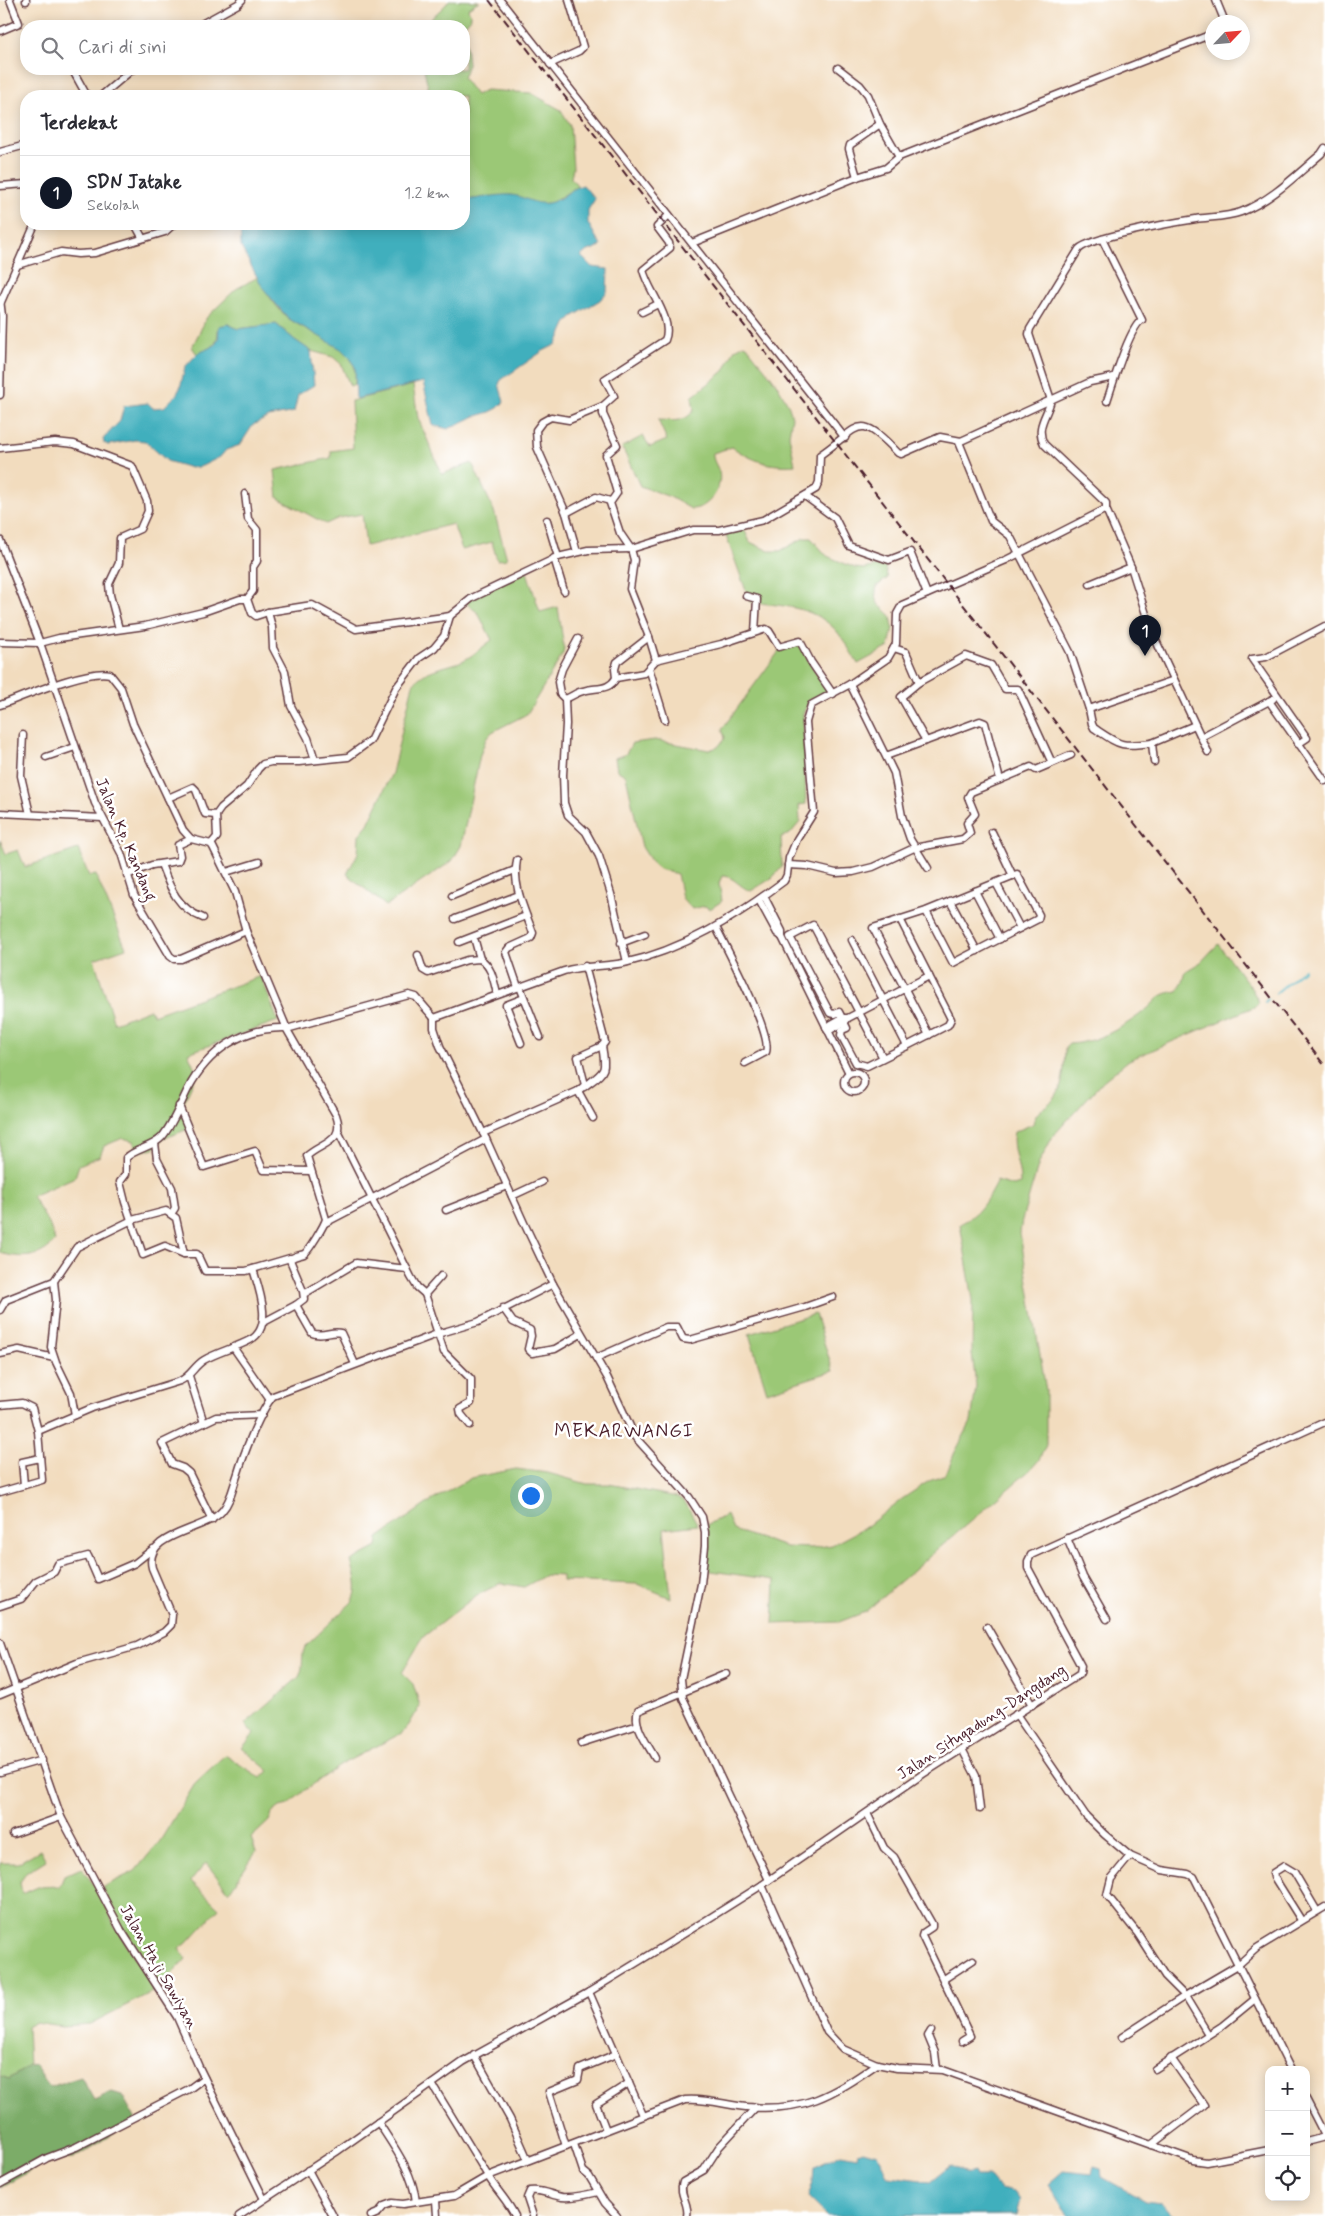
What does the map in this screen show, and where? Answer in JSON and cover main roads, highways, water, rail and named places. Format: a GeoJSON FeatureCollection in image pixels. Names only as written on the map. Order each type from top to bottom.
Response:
{"type":"FeatureCollection","features":[{"type":"Feature","properties":{"kind":"water"},"geometry":{"type":"Polygon","coordinates":[[[583,185],[595,199],[588,210],[588,223],[601,246],[581,256],[592,267],[608,269],[607,292],[600,300],[572,317],[566,324],[557,344],[543,351],[501,380],[499,384],[504,402],[498,408],[448,429],[433,425],[423,382],[356,399],[355,367],[350,358],[341,349],[289,319],[263,288],[241,247],[240,230],[470,230],[470,199],[511,195],[538,203],[548,203],[557,200],[583,185]]]}},
{"type":"Feature","properties":{"kind":"water"},"geometry":{"type":"Polygon","coordinates":[[[228,324],[238,329],[276,324],[311,351],[314,385],[298,395],[294,412],[269,417],[253,425],[240,445],[226,450],[220,457],[202,466],[191,468],[167,461],[145,441],[135,440],[108,445],[104,443],[103,439],[120,421],[124,406],[148,403],[153,408],[164,407],[180,388],[185,367],[197,354],[215,345],[218,339],[219,326],[228,324]]]}},
{"type":"Feature","properties":{"kind":"water"},"geometry":{"type":"Polygon","coordinates":[[[863,2150],[877,2154],[889,2176],[931,2181],[951,2165],[963,2173],[973,2172],[975,2177],[990,2177],[1000,2189],[1014,2192],[1020,2200],[1016,2215],[827,2216],[808,2197],[813,2182],[814,2167],[841,2154],[857,2157],[858,2152],[863,2150]]]}},
{"type":"Feature","properties":{"kind":"water"},"geometry":{"type":"Polygon","coordinates":[[[1094,2167],[1101,2169],[1102,2177],[1145,2201],[1162,2203],[1173,2216],[1068,2216],[1048,2184],[1063,2171],[1092,2174],[1094,2167]]]}},
{"type":"Feature","properties":{"kind":"waterway"},"geometry":{"type":"LineString","coordinates":[[1276,993],[1304,969]]}},
{"type":"Feature","properties":{"kind":"waterway"},"geometry":{"type":"LineString","coordinates":[[1265,1002],[1268,999]]}},
{"type":"Feature","properties":{"kind":"railway"},"geometry":{"type":"LineString","coordinates":[[489,0],[1325,1066]]}},
{"type":"Feature","properties":{"kind":"place","name":"SDN Jatake"},"geometry":{"type":"Point","coordinates":[1145,656]}},
{"type":"Feature","properties":{"kind":"district","name":"MEKARWANGI"},"geometry":{"type":"Point","coordinates":[624,1430]}}]}
